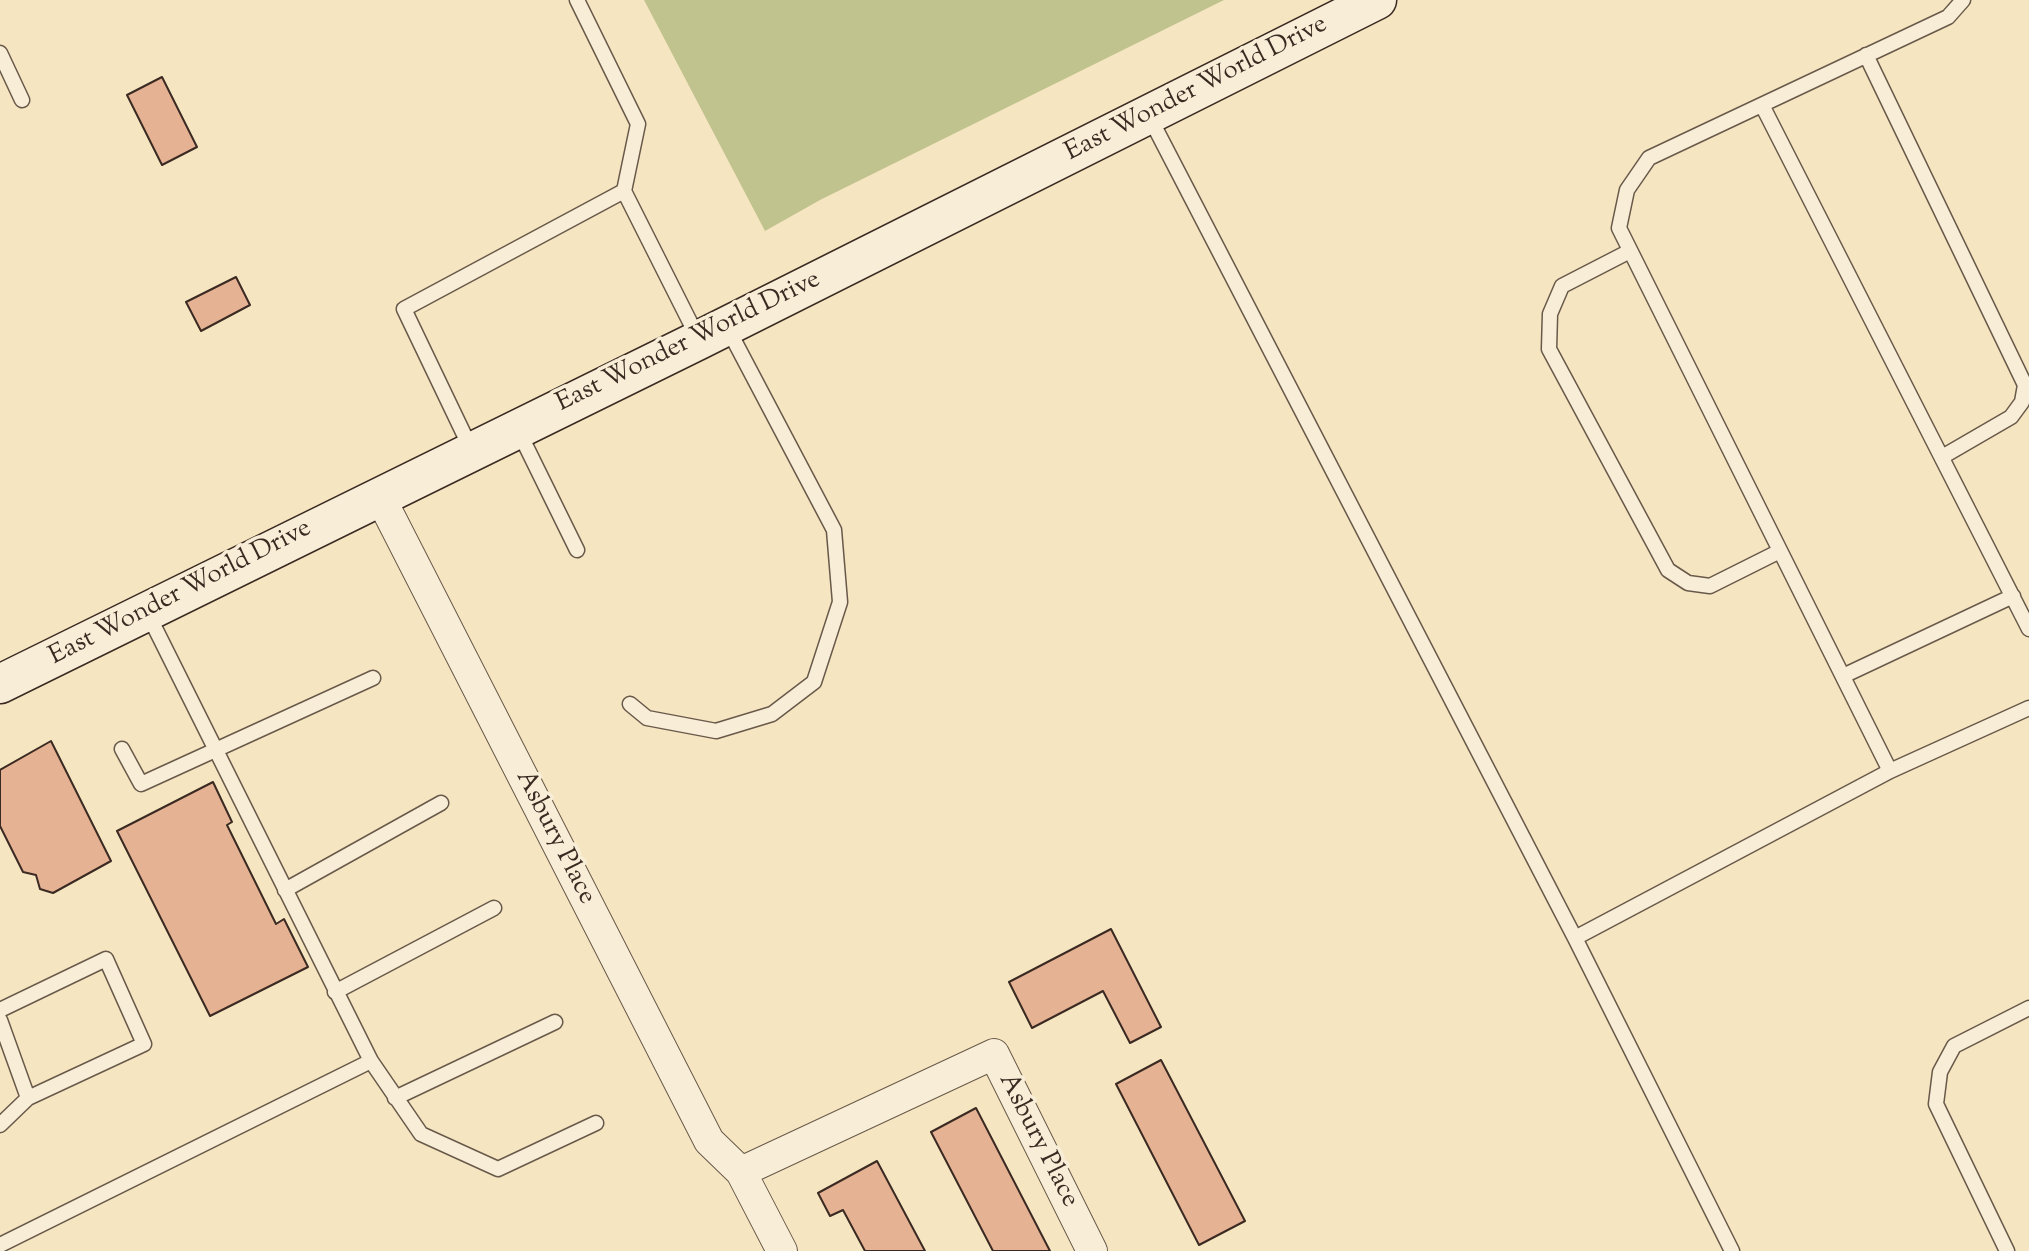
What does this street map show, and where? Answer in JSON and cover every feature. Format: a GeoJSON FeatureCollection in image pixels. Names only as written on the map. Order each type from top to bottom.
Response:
{"type":"FeatureCollection","features":[{"type":"Feature","properties":{"kind":"main road","name":"East Wonder World Drive"},"geometry":{"type":"LineString","coordinates":[[0,684],[471,449],[713,333],[1377,0]]}},
{"type":"Feature","properties":{"kind":"street","name":"Asbury Place"},"geometry":{"type":"LineString","coordinates":[[379,495],[709,1142],[741,1172],[782,1251]]}},
{"type":"Feature","properties":{"kind":"street","name":"Asbury Place"},"geometry":{"type":"LineString","coordinates":[[741,1172],[994,1054],[1092,1251]]}},
{"type":"Feature","properties":{"kind":"lane"},"geometry":{"type":"LineString","coordinates":[[577,0],[638,124],[624,191],[834,530],[840,602],[814,682],[772,714],[716,731],[648,719],[630,704]]}},
{"type":"Feature","properties":{"kind":"lane"},"geometry":{"type":"LineString","coordinates":[[1891,771],[1619,228],[1627,190],[1649,158],[1948,17],[1963,0]]}},
{"type":"Feature","properties":{"kind":"lane"},"geometry":{"type":"LineString","coordinates":[[0,53],[22,100]]}},
{"type":"Feature","properties":{"kind":"lane"},"geometry":{"type":"LineString","coordinates":[[1866,55],[2025,385],[2022,402],[2011,417],[1942,457]]}},
{"type":"Feature","properties":{"kind":"lane"},"geometry":{"type":"LineString","coordinates":[[1762,104],[2029,629]]}},
{"type":"Feature","properties":{"kind":"lane"},"geometry":{"type":"LineString","coordinates":[[1148,115],[1575,938],[1732,1251]]}},
{"type":"Feature","properties":{"kind":"lane"},"geometry":{"type":"LineString","coordinates":[[471,449],[404,309],[624,191]]}},
{"type":"Feature","properties":{"kind":"lane"},"geometry":{"type":"LineString","coordinates":[[1630,251],[1562,286],[1550,314],[1549,349],[1668,570],[1688,583],[1710,586],[1780,551]]}},
{"type":"Feature","properties":{"kind":"lane"},"geometry":{"type":"LineString","coordinates":[[517,427],[577,550]]}},
{"type":"Feature","properties":{"kind":"lane"},"geometry":{"type":"LineString","coordinates":[[1843,676],[2013,596]]}},
{"type":"Feature","properties":{"kind":"lane"},"geometry":{"type":"LineString","coordinates":[[147,611],[371,1061],[421,1134],[498,1169],[596,1123]]}},
{"type":"Feature","properties":{"kind":"lane"},"geometry":{"type":"LineString","coordinates":[[122,750],[141,784],[373,678]]}},
{"type":"Feature","properties":{"kind":"lane"},"geometry":{"type":"LineString","coordinates":[[1575,938],[1891,771],[2029,708]]}},
{"type":"Feature","properties":{"kind":"lane"},"geometry":{"type":"LineString","coordinates":[[285,890],[441,803]]}},
{"type":"Feature","properties":{"kind":"lane"},"geometry":{"type":"LineString","coordinates":[[335,992],[494,908]]}},
{"type":"Feature","properties":{"kind":"lane"},"geometry":{"type":"LineString","coordinates":[[0,1010],[106,959],[144,1044],[29,1098],[0,1125]]}},
{"type":"Feature","properties":{"kind":"lane"},"geometry":{"type":"LineString","coordinates":[[2007,1251],[1936,1104],[1940,1072],[1954,1046],[2029,1008]]}},
{"type":"Feature","properties":{"kind":"lane"},"geometry":{"type":"LineString","coordinates":[[0,1020],[29,1098]]}},
{"type":"Feature","properties":{"kind":"lane"},"geometry":{"type":"LineString","coordinates":[[396,1098],[555,1022]]}},
{"type":"Feature","properties":{"kind":"lane"},"geometry":{"type":"LineString","coordinates":[[0,1245],[371,1061]]}},
{"type":"Feature","properties":{"kind":"green space"},"geometry":{"type":"Polygon","coordinates":[[[644,0],[1224,0],[820,200],[765,231],[644,0]]]}},
{"type":"Feature","properties":{"kind":"building"},"geometry":{"type":"Polygon","coordinates":[[[162,77],[197,147],[162,165],[127,95],[162,77]]]}},
{"type":"Feature","properties":{"kind":"building"},"geometry":{"type":"Polygon","coordinates":[[[236,277],[250,305],[201,331],[186,302],[236,277]]]}},
{"type":"Feature","properties":{"kind":"building"},"geometry":{"type":"Polygon","coordinates":[[[51,741],[111,861],[53,893],[40,889],[36,875],[23,872],[0,826],[0,770],[51,741]]]}},
{"type":"Feature","properties":{"kind":"building"},"geometry":{"type":"Polygon","coordinates":[[[213,782],[232,822],[227,825],[276,924],[284,919],[308,967],[210,1016],[117,831],[213,782]]]}},
{"type":"Feature","properties":{"kind":"building"},"geometry":{"type":"Polygon","coordinates":[[[1111,929],[1161,1027],[1130,1043],[1103,991],[1032,1028],[1009,982],[1111,929]]]}},
{"type":"Feature","properties":{"kind":"building"},"geometry":{"type":"Polygon","coordinates":[[[1161,1060],[1245,1221],[1199,1245],[1116,1084],[1161,1060]]]}},
{"type":"Feature","properties":{"kind":"building"},"geometry":{"type":"Polygon","coordinates":[[[976,1108],[1050,1251],[993,1251],[931,1132],[976,1108]]]}},
{"type":"Feature","properties":{"kind":"building"},"geometry":{"type":"Polygon","coordinates":[[[877,1161],[925,1251],[865,1251],[843,1210],[830,1216],[818,1193],[877,1161]]]}}]}
